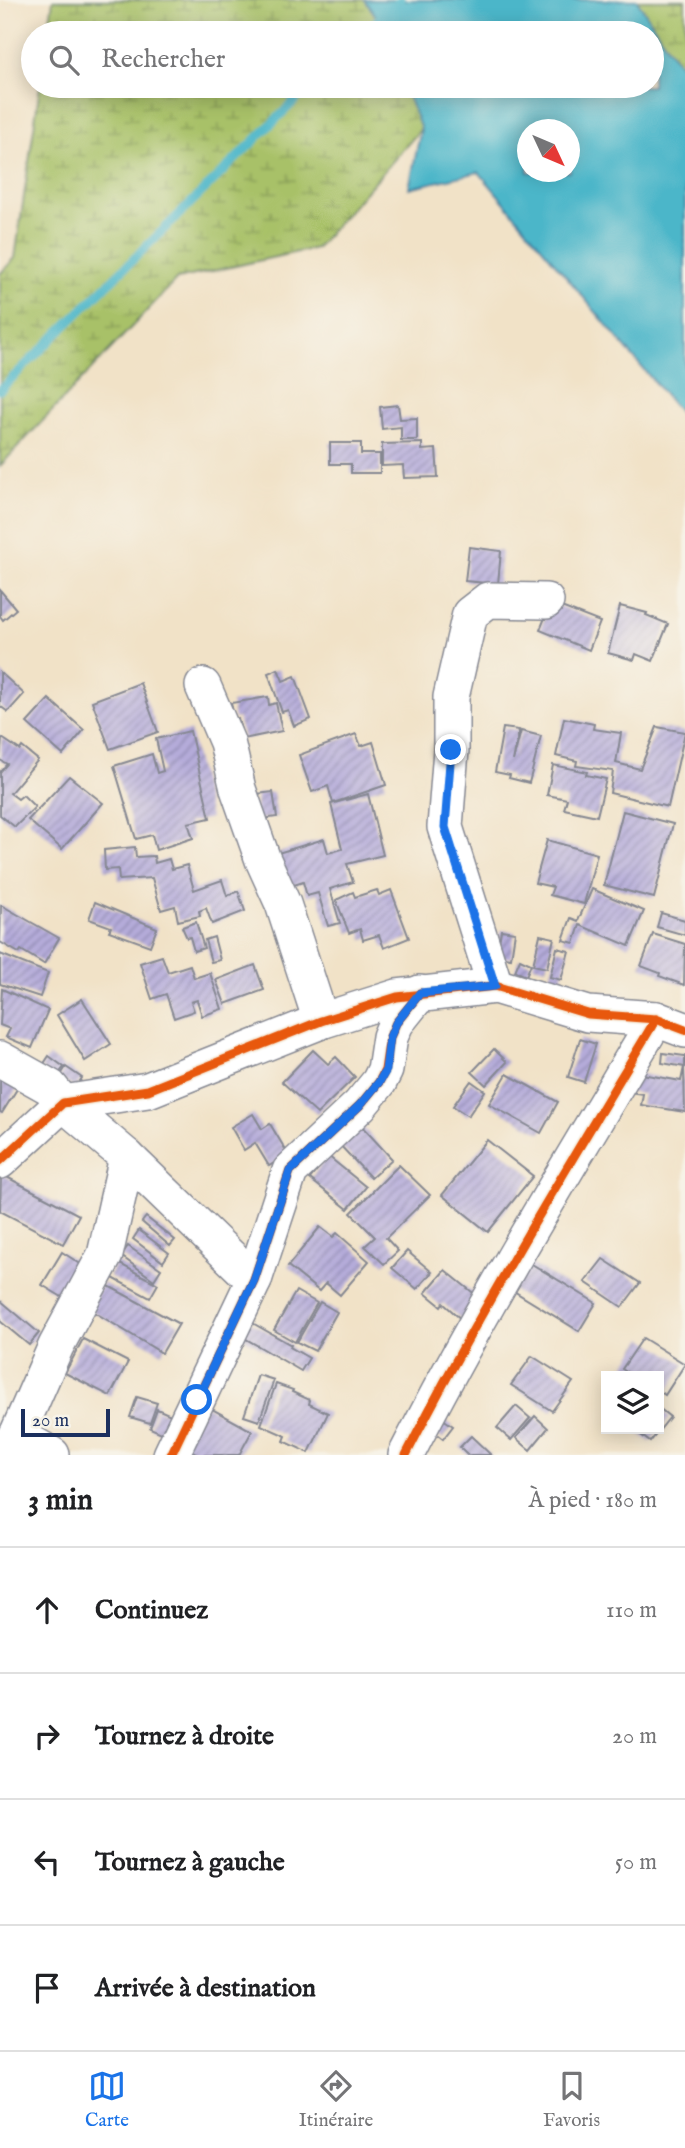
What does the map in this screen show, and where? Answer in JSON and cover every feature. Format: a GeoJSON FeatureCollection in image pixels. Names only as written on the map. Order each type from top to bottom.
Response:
{"type":"FeatureCollection","features":[{"type":"Feature","properties":{"kind":"street"},"geometry":{"type":"LineString","coordinates":[[495,986],[445,827],[451,750],[451,697],[470,614],[488,600],[546,601]]}},
{"type":"Feature","properties":{"kind":"street"},"geometry":{"type":"LineString","coordinates":[[203,686],[228,741],[238,789],[263,860],[283,904],[321,1021]]}},
{"type":"Feature","properties":{"kind":"street"},"geometry":{"type":"LineString","coordinates":[[0,1161],[63,1103],[148,1090],[321,1021],[397,997],[495,986],[588,1014],[671,1024],[534,1223],[430,1407],[406,1455]]}},
{"type":"Feature","properties":{"kind":"street"},"geometry":{"type":"LineString","coordinates":[[171,1455],[254,1280],[290,1171],[360,1105],[379,1082],[386,1070],[390,1037],[396,1023],[420,993]]}},
{"type":"Feature","properties":{"kind":"street"},"geometry":{"type":"LineString","coordinates":[[0,1059],[50,1087],[63,1103],[127,1157],[254,1280]]}},
{"type":"Feature","properties":{"kind":"street"},"geometry":{"type":"LineString","coordinates":[[52,1455],[11,1445],[56,1346],[105,1255],[127,1157]]}},
{"type":"Feature","properties":{"kind":"green space"},"geometry":{"type":"Polygon","coordinates":[[[53,0],[365,0],[379,21],[50,21],[53,0]]]}},
{"type":"Feature","properties":{"kind":"green space"},"geometry":{"type":"Polygon","coordinates":[[[637,0],[685,0],[685,70],[664,42],[664,21],[650,21],[637,0]]]}},
{"type":"Feature","properties":{"kind":"green space"},"geometry":{"type":"Polygon","coordinates":[[[38,98],[409,98],[421,129],[316,248],[177,279],[0,466],[0,274],[15,258],[38,98]]]}},
{"type":"Feature","properties":{"kind":"water"},"geometry":{"type":"Polygon","coordinates":[[[365,0],[637,0],[650,21],[379,21],[365,0]]]}},
{"type":"Feature","properties":{"kind":"water"},"geometry":{"type":"Polygon","coordinates":[[[664,42],[685,70],[685,419],[479,172],[409,188],[421,129],[409,98],[664,98],[664,42]]]}},
{"type":"Feature","properties":{"kind":"building"},"geometry":{"type":"Polygon","coordinates":[[[398,405],[400,419],[417,418],[417,440],[401,440],[401,427],[382,429],[380,407],[398,405]]]}},
{"type":"Feature","properties":{"kind":"building"},"geometry":{"type":"Polygon","coordinates":[[[330,443],[361,443],[361,454],[380,454],[380,473],[351,473],[351,464],[330,464],[330,443]]]}},
{"type":"Feature","properties":{"kind":"building"},"geometry":{"type":"Polygon","coordinates":[[[422,443],[422,450],[436,449],[438,477],[404,478],[403,465],[382,466],[382,444],[422,443]]]}},
{"type":"Feature","properties":{"kind":"building"},"geometry":{"type":"Polygon","coordinates":[[[469,547],[501,551],[498,584],[465,581],[469,547]]]}},
{"type":"Feature","properties":{"kind":"building"},"geometry":{"type":"Polygon","coordinates":[[[0,590],[16,609],[3,620],[0,616],[0,590]]]}},
{"type":"Feature","properties":{"kind":"building"},"geometry":{"type":"Polygon","coordinates":[[[551,603],[600,622],[589,650],[540,630],[551,603]]]}},
{"type":"Feature","properties":{"kind":"building"},"geometry":{"type":"Polygon","coordinates":[[[620,606],[647,613],[646,615],[668,624],[653,661],[636,654],[634,660],[608,653],[620,606]]]}},
{"type":"Feature","properties":{"kind":"building"},"geometry":{"type":"Polygon","coordinates":[[[278,669],[283,681],[295,676],[311,719],[294,726],[288,710],[282,712],[268,673],[278,669]]]}},
{"type":"Feature","properties":{"kind":"building"},"geometry":{"type":"Polygon","coordinates":[[[0,672],[24,694],[8,712],[0,706],[0,672]]]}},
{"type":"Feature","properties":{"kind":"building"},"geometry":{"type":"Polygon","coordinates":[[[140,683],[158,732],[110,749],[92,701],[140,683]]]}},
{"type":"Feature","properties":{"kind":"building"},"geometry":{"type":"Polygon","coordinates":[[[268,697],[269,705],[276,703],[282,731],[243,739],[238,718],[234,719],[231,703],[268,697]]]}},
{"type":"Feature","properties":{"kind":"building"},"geometry":{"type":"Polygon","coordinates":[[[49,699],[84,730],[63,755],[27,723],[49,699]]]}},
{"type":"Feature","properties":{"kind":"building"},"geometry":{"type":"Polygon","coordinates":[[[564,718],[594,724],[593,729],[621,733],[616,763],[640,769],[657,727],[685,732],[668,807],[610,793],[613,771],[576,766],[577,761],[556,756],[564,718]]]}},
{"type":"Feature","properties":{"kind":"building"},"geometry":{"type":"Polygon","coordinates":[[[503,728],[519,730],[513,761],[521,731],[541,736],[529,783],[495,772],[503,728]]]}},
{"type":"Feature","properties":{"kind":"building"},"geometry":{"type":"Polygon","coordinates":[[[190,731],[210,818],[188,823],[193,838],[156,850],[152,835],[136,839],[114,766],[152,754],[157,773],[163,771],[156,739],[190,731]]]}},
{"type":"Feature","properties":{"kind":"building"},"geometry":{"type":"Polygon","coordinates":[[[356,734],[361,746],[373,742],[386,785],[333,803],[328,786],[312,792],[299,755],[356,734]]]}},
{"type":"Feature","properties":{"kind":"building"},"geometry":{"type":"Polygon","coordinates":[[[2,738],[20,750],[22,747],[38,760],[10,793],[18,799],[23,795],[35,807],[15,827],[0,815],[0,772],[7,764],[0,760],[2,738]]]}},
{"type":"Feature","properties":{"kind":"building"},"geometry":{"type":"Polygon","coordinates":[[[553,765],[606,779],[597,816],[564,809],[567,799],[547,795],[553,765]]]}},
{"type":"Feature","properties":{"kind":"building"},"geometry":{"type":"Polygon","coordinates":[[[69,776],[103,803],[62,849],[28,820],[69,776]]]}},
{"type":"Feature","properties":{"kind":"building"},"geometry":{"type":"Polygon","coordinates":[[[273,792],[277,817],[255,820],[257,794],[273,792]]]}},
{"type":"Feature","properties":{"kind":"building"},"geometry":{"type":"Polygon","coordinates":[[[368,794],[383,855],[347,864],[353,882],[330,889],[340,923],[328,926],[318,893],[307,896],[303,882],[288,887],[278,853],[324,839],[328,853],[342,849],[331,804],[368,794]]]}},
{"type":"Feature","properties":{"kind":"building"},"geometry":{"type":"Polygon","coordinates":[[[623,811],[673,824],[654,898],[604,885],[623,811]]]}},
{"type":"Feature","properties":{"kind":"building"},"geometry":{"type":"Polygon","coordinates":[[[547,840],[597,854],[584,904],[550,895],[553,887],[535,883],[547,840]]]}},
{"type":"Feature","properties":{"kind":"building"},"geometry":{"type":"Polygon","coordinates":[[[135,847],[136,857],[154,856],[155,863],[169,859],[172,869],[187,865],[194,890],[222,880],[227,896],[238,891],[245,911],[212,924],[206,908],[199,911],[200,916],[178,921],[175,906],[161,910],[152,878],[119,880],[118,869],[105,870],[104,850],[135,847]]]}},
{"type":"Feature","properties":{"kind":"building"},"geometry":{"type":"Polygon","coordinates":[[[592,889],[644,911],[629,946],[580,925],[574,943],[563,940],[571,918],[578,921],[592,889]]]}},
{"type":"Feature","properties":{"kind":"building"},"geometry":{"type":"Polygon","coordinates":[[[377,890],[379,895],[391,890],[409,938],[384,948],[379,935],[363,940],[360,929],[349,933],[336,900],[353,892],[355,897],[377,890]]]}},
{"type":"Feature","properties":{"kind":"building"},"geometry":{"type":"Polygon","coordinates":[[[95,902],[157,928],[150,946],[109,931],[111,927],[89,919],[95,902]]]}},
{"type":"Feature","properties":{"kind":"building"},"geometry":{"type":"Polygon","coordinates":[[[1,905],[59,938],[44,964],[21,950],[19,953],[0,942],[1,905]]]}},
{"type":"Feature","properties":{"kind":"building"},"geometry":{"type":"Polygon","coordinates":[[[661,913],[685,920],[685,935],[657,927],[661,913]]]}},
{"type":"Feature","properties":{"kind":"building"},"geometry":{"type":"Polygon","coordinates":[[[196,922],[204,948],[194,951],[190,937],[187,938],[182,927],[196,922]]]}},
{"type":"Feature","properties":{"kind":"building"},"geometry":{"type":"Polygon","coordinates":[[[501,930],[515,932],[511,958],[497,956],[501,930]]]}},
{"type":"Feature","properties":{"kind":"building"},"geometry":{"type":"Polygon","coordinates":[[[653,934],[685,944],[684,985],[641,966],[653,934]]]}},
{"type":"Feature","properties":{"kind":"building"},"geometry":{"type":"Polygon","coordinates":[[[540,935],[554,938],[547,968],[533,965],[540,935]]]}},
{"type":"Feature","properties":{"kind":"building"},"geometry":{"type":"Polygon","coordinates":[[[214,937],[220,960],[211,962],[205,940],[214,937]]]}},
{"type":"Feature","properties":{"kind":"building"},"geometry":{"type":"Polygon","coordinates":[[[557,948],[569,951],[561,980],[550,977],[557,948]]]}},
{"type":"Feature","properties":{"kind":"building"},"geometry":{"type":"Polygon","coordinates":[[[0,954],[48,973],[40,997],[0,984],[0,954]]]}},
{"type":"Feature","properties":{"kind":"building"},"geometry":{"type":"Polygon","coordinates":[[[162,956],[168,972],[190,965],[194,978],[210,973],[222,1009],[202,1016],[197,1000],[191,1002],[194,1011],[174,1018],[166,994],[152,999],[140,963],[162,956]]]}},
{"type":"Feature","properties":{"kind":"building"},"geometry":{"type":"Polygon","coordinates":[[[520,959],[531,964],[526,976],[515,971],[520,959]]]}},
{"type":"Feature","properties":{"kind":"building"},"geometry":{"type":"Polygon","coordinates":[[[255,965],[264,990],[225,1004],[216,980],[255,965]]]}},
{"type":"Feature","properties":{"kind":"building"},"geometry":{"type":"Polygon","coordinates":[[[2,989],[48,1010],[32,1048],[6,1037],[10,1029],[0,1025],[2,989]]]}},
{"type":"Feature","properties":{"kind":"building"},"geometry":{"type":"Polygon","coordinates":[[[82,999],[111,1044],[85,1061],[57,1015],[82,999]]]}},
{"type":"Feature","properties":{"kind":"building"},"geometry":{"type":"Polygon","coordinates":[[[580,1039],[596,1044],[584,1082],[568,1077],[580,1039]]]}},
{"type":"Feature","properties":{"kind":"building"},"geometry":{"type":"Polygon","coordinates":[[[494,1049],[507,1062],[486,1085],[472,1072],[494,1049]]]}},
{"type":"Feature","properties":{"kind":"building"},"geometry":{"type":"Polygon","coordinates":[[[313,1050],[328,1064],[336,1057],[355,1077],[317,1114],[282,1082],[313,1050]]]}},
{"type":"Feature","properties":{"kind":"building"},"geometry":{"type":"Polygon","coordinates":[[[663,1053],[685,1056],[685,1067],[662,1063],[663,1053]]]}},
{"type":"Feature","properties":{"kind":"building"},"geometry":{"type":"Polygon","coordinates":[[[49,1056],[64,1067],[55,1079],[41,1068],[49,1056]]]}},
{"type":"Feature","properties":{"kind":"building"},"geometry":{"type":"Polygon","coordinates":[[[66,1067],[82,1078],[75,1088],[59,1078],[66,1067]]]}},
{"type":"Feature","properties":{"kind":"building"},"geometry":{"type":"Polygon","coordinates":[[[684,1067],[685,1112],[641,1105],[643,1094],[621,1091],[625,1071],[681,1081],[684,1067]]]}},
{"type":"Feature","properties":{"kind":"building"},"geometry":{"type":"Polygon","coordinates":[[[507,1074],[558,1102],[541,1133],[489,1104],[507,1074]]]}},
{"type":"Feature","properties":{"kind":"building"},"geometry":{"type":"Polygon","coordinates":[[[0,1078],[17,1089],[2,1113],[0,1112],[0,1078]]]}},
{"type":"Feature","properties":{"kind":"building"},"geometry":{"type":"Polygon","coordinates":[[[471,1081],[485,1091],[468,1116],[453,1106],[471,1081]]]}},
{"type":"Feature","properties":{"kind":"building"},"geometry":{"type":"Polygon","coordinates":[[[253,1114],[262,1129],[270,1124],[288,1154],[269,1166],[255,1143],[244,1150],[231,1127],[253,1114]]]}},
{"type":"Feature","properties":{"kind":"building"},"geometry":{"type":"Polygon","coordinates":[[[358,1122],[392,1159],[371,1178],[337,1142],[358,1122]]]}},
{"type":"Feature","properties":{"kind":"building"},"geometry":{"type":"Polygon","coordinates":[[[487,1140],[533,1176],[488,1232],[442,1195],[487,1140]]]}},
{"type":"Feature","properties":{"kind":"building"},"geometry":{"type":"Polygon","coordinates":[[[328,1156],[366,1187],[348,1209],[310,1179],[328,1156]]]}},
{"type":"Feature","properties":{"kind":"building"},"geometry":{"type":"Polygon","coordinates":[[[399,1165],[430,1195],[386,1238],[398,1251],[384,1264],[365,1246],[375,1237],[351,1213],[399,1165]]]}},
{"type":"Feature","properties":{"kind":"building"},"geometry":{"type":"Polygon","coordinates":[[[1,1174],[79,1215],[63,1244],[0,1211],[1,1174]]]}},
{"type":"Feature","properties":{"kind":"building"},"geometry":{"type":"Polygon","coordinates":[[[146,1217],[175,1240],[170,1246],[142,1222],[146,1217]]]}},
{"type":"Feature","properties":{"kind":"building"},"geometry":{"type":"Polygon","coordinates":[[[320,1227],[333,1237],[337,1233],[369,1261],[340,1295],[326,1283],[319,1291],[288,1266],[320,1227]]]}},
{"type":"Feature","properties":{"kind":"building"},"geometry":{"type":"Polygon","coordinates":[[[139,1230],[169,1253],[163,1262],[133,1239],[139,1230]]]}},
{"type":"Feature","properties":{"kind":"building"},"geometry":{"type":"Polygon","coordinates":[[[128,1246],[161,1269],[154,1280],[121,1256],[128,1246]]]}},
{"type":"Feature","properties":{"kind":"building"},"geometry":{"type":"Polygon","coordinates":[[[407,1251],[432,1272],[417,1289],[392,1268],[407,1251]]]}},
{"type":"Feature","properties":{"kind":"building"},"geometry":{"type":"Polygon","coordinates":[[[62,1252],[82,1265],[62,1297],[42,1285],[62,1252]]]}},
{"type":"Feature","properties":{"kind":"building"},"geometry":{"type":"Polygon","coordinates":[[[517,1255],[596,1303],[579,1331],[499,1282],[517,1255]]]}},
{"type":"Feature","properties":{"kind":"building"},"geometry":{"type":"Polygon","coordinates":[[[603,1259],[640,1283],[622,1307],[585,1282],[603,1259]]]}},
{"type":"Feature","properties":{"kind":"building"},"geometry":{"type":"Polygon","coordinates":[[[116,1262],[158,1284],[150,1298],[109,1276],[116,1262]]]}},
{"type":"Feature","properties":{"kind":"building"},"geometry":{"type":"Polygon","coordinates":[[[445,1270],[482,1300],[463,1321],[443,1303],[441,1306],[425,1293],[445,1270]]]}},
{"type":"Feature","properties":{"kind":"building"},"geometry":{"type":"Polygon","coordinates":[[[103,1283],[179,1324],[162,1353],[89,1309],[103,1283]]]}},
{"type":"Feature","properties":{"kind":"building"},"geometry":{"type":"Polygon","coordinates":[[[296,1291],[317,1303],[295,1342],[274,1330],[296,1291]]]}},
{"type":"Feature","properties":{"kind":"building"},"geometry":{"type":"Polygon","coordinates":[[[0,1300],[39,1333],[29,1345],[0,1321],[0,1300]]]}},
{"type":"Feature","properties":{"kind":"building"},"geometry":{"type":"Polygon","coordinates":[[[320,1302],[337,1312],[315,1351],[297,1342],[320,1302]]]}},
{"type":"Feature","properties":{"kind":"building"},"geometry":{"type":"Polygon","coordinates":[[[249,1321],[309,1358],[301,1371],[241,1336],[249,1321]]]}},
{"type":"Feature","properties":{"kind":"building"},"geometry":{"type":"Polygon","coordinates":[[[643,1338],[685,1364],[665,1395],[664,1371],[622,1369],[643,1338]]]}},
{"type":"Feature","properties":{"kind":"building"},"geometry":{"type":"Polygon","coordinates":[[[83,1339],[128,1362],[110,1396],[65,1373],[83,1339]]]}},
{"type":"Feature","properties":{"kind":"building"},"geometry":{"type":"Polygon","coordinates":[[[532,1356],[573,1382],[552,1411],[511,1385],[532,1356]]]}},
{"type":"Feature","properties":{"kind":"building"},"geometry":{"type":"Polygon","coordinates":[[[258,1375],[274,1380],[259,1421],[244,1416],[258,1375]]]}},
{"type":"Feature","properties":{"kind":"building"},"geometry":{"type":"Polygon","coordinates":[[[276,1384],[293,1390],[292,1392],[310,1400],[309,1404],[328,1413],[309,1453],[284,1441],[286,1436],[261,1425],[276,1384]]]}},
{"type":"Feature","properties":{"kind":"building"},"geometry":{"type":"Polygon","coordinates":[[[137,1397],[157,1403],[150,1423],[130,1417],[137,1397]]]}},
{"type":"Feature","properties":{"kind":"building"},"geometry":{"type":"Polygon","coordinates":[[[205,1405],[252,1431],[239,1455],[198,1455],[182,1446],[205,1405]]]}},
{"type":"Feature","properties":{"kind":"building"},"geometry":{"type":"Polygon","coordinates":[[[516,1406],[530,1418],[511,1440],[497,1428],[516,1406]]]}},
{"type":"Feature","properties":{"kind":"building"},"geometry":{"type":"Polygon","coordinates":[[[157,1409],[171,1415],[164,1434],[150,1428],[157,1409]]]}},
{"type":"Feature","properties":{"kind":"building"},"geometry":{"type":"Polygon","coordinates":[[[664,1412],[670,1417],[664,1424],[664,1412]]]}},
{"type":"Feature","properties":{"kind":"building"},"geometry":{"type":"Polygon","coordinates":[[[535,1416],[548,1428],[530,1450],[516,1438],[535,1416]]]}},
{"type":"Feature","properties":{"kind":"building"},"geometry":{"type":"Polygon","coordinates":[[[443,1419],[453,1426],[443,1439],[434,1432],[443,1419]]]}},
{"type":"Feature","properties":{"kind":"building"},"geometry":{"type":"Polygon","coordinates":[[[640,1434],[656,1434],[650,1442],[640,1434]]]}},
{"type":"Feature","properties":{"kind":"building"},"geometry":{"type":"Polygon","coordinates":[[[471,1436],[491,1455],[468,1455],[460,1447],[471,1436]]]}},
{"type":"Feature","properties":{"kind":"waterway"},"geometry":{"type":"LineString","coordinates":[[376,21],[400,0]]}},
{"type":"Feature","properties":{"kind":"waterway"},"geometry":{"type":"LineString","coordinates":[[0,390],[298,98]]}},
{"type":"Feature","properties":{"kind":"cycle path"},"geometry":{"type":"LineString","coordinates":[[0,1161],[63,1103],[148,1090],[321,1021],[397,997],[495,986],[588,1014],[656,1019],[685,1030]]}},
{"type":"Feature","properties":{"kind":"cycle path"},"geometry":{"type":"LineString","coordinates":[[171,1455],[254,1280],[290,1171],[360,1105],[379,1082],[385,1070],[390,1037],[396,1023],[420,993]]}},
{"type":"Feature","properties":{"kind":"cycle path"},"geometry":{"type":"LineString","coordinates":[[406,1455],[496,1290],[656,1019]]}},
{"type":"Feature","properties":{"kind":"route"},"geometry":{"type":"LineString","coordinates":[[197,1400],[254,1280],[290,1171],[360,1105],[379,1082],[386,1070],[387,1049],[396,1023],[420,993],[495,986],[445,827],[451,750]]}}]}
